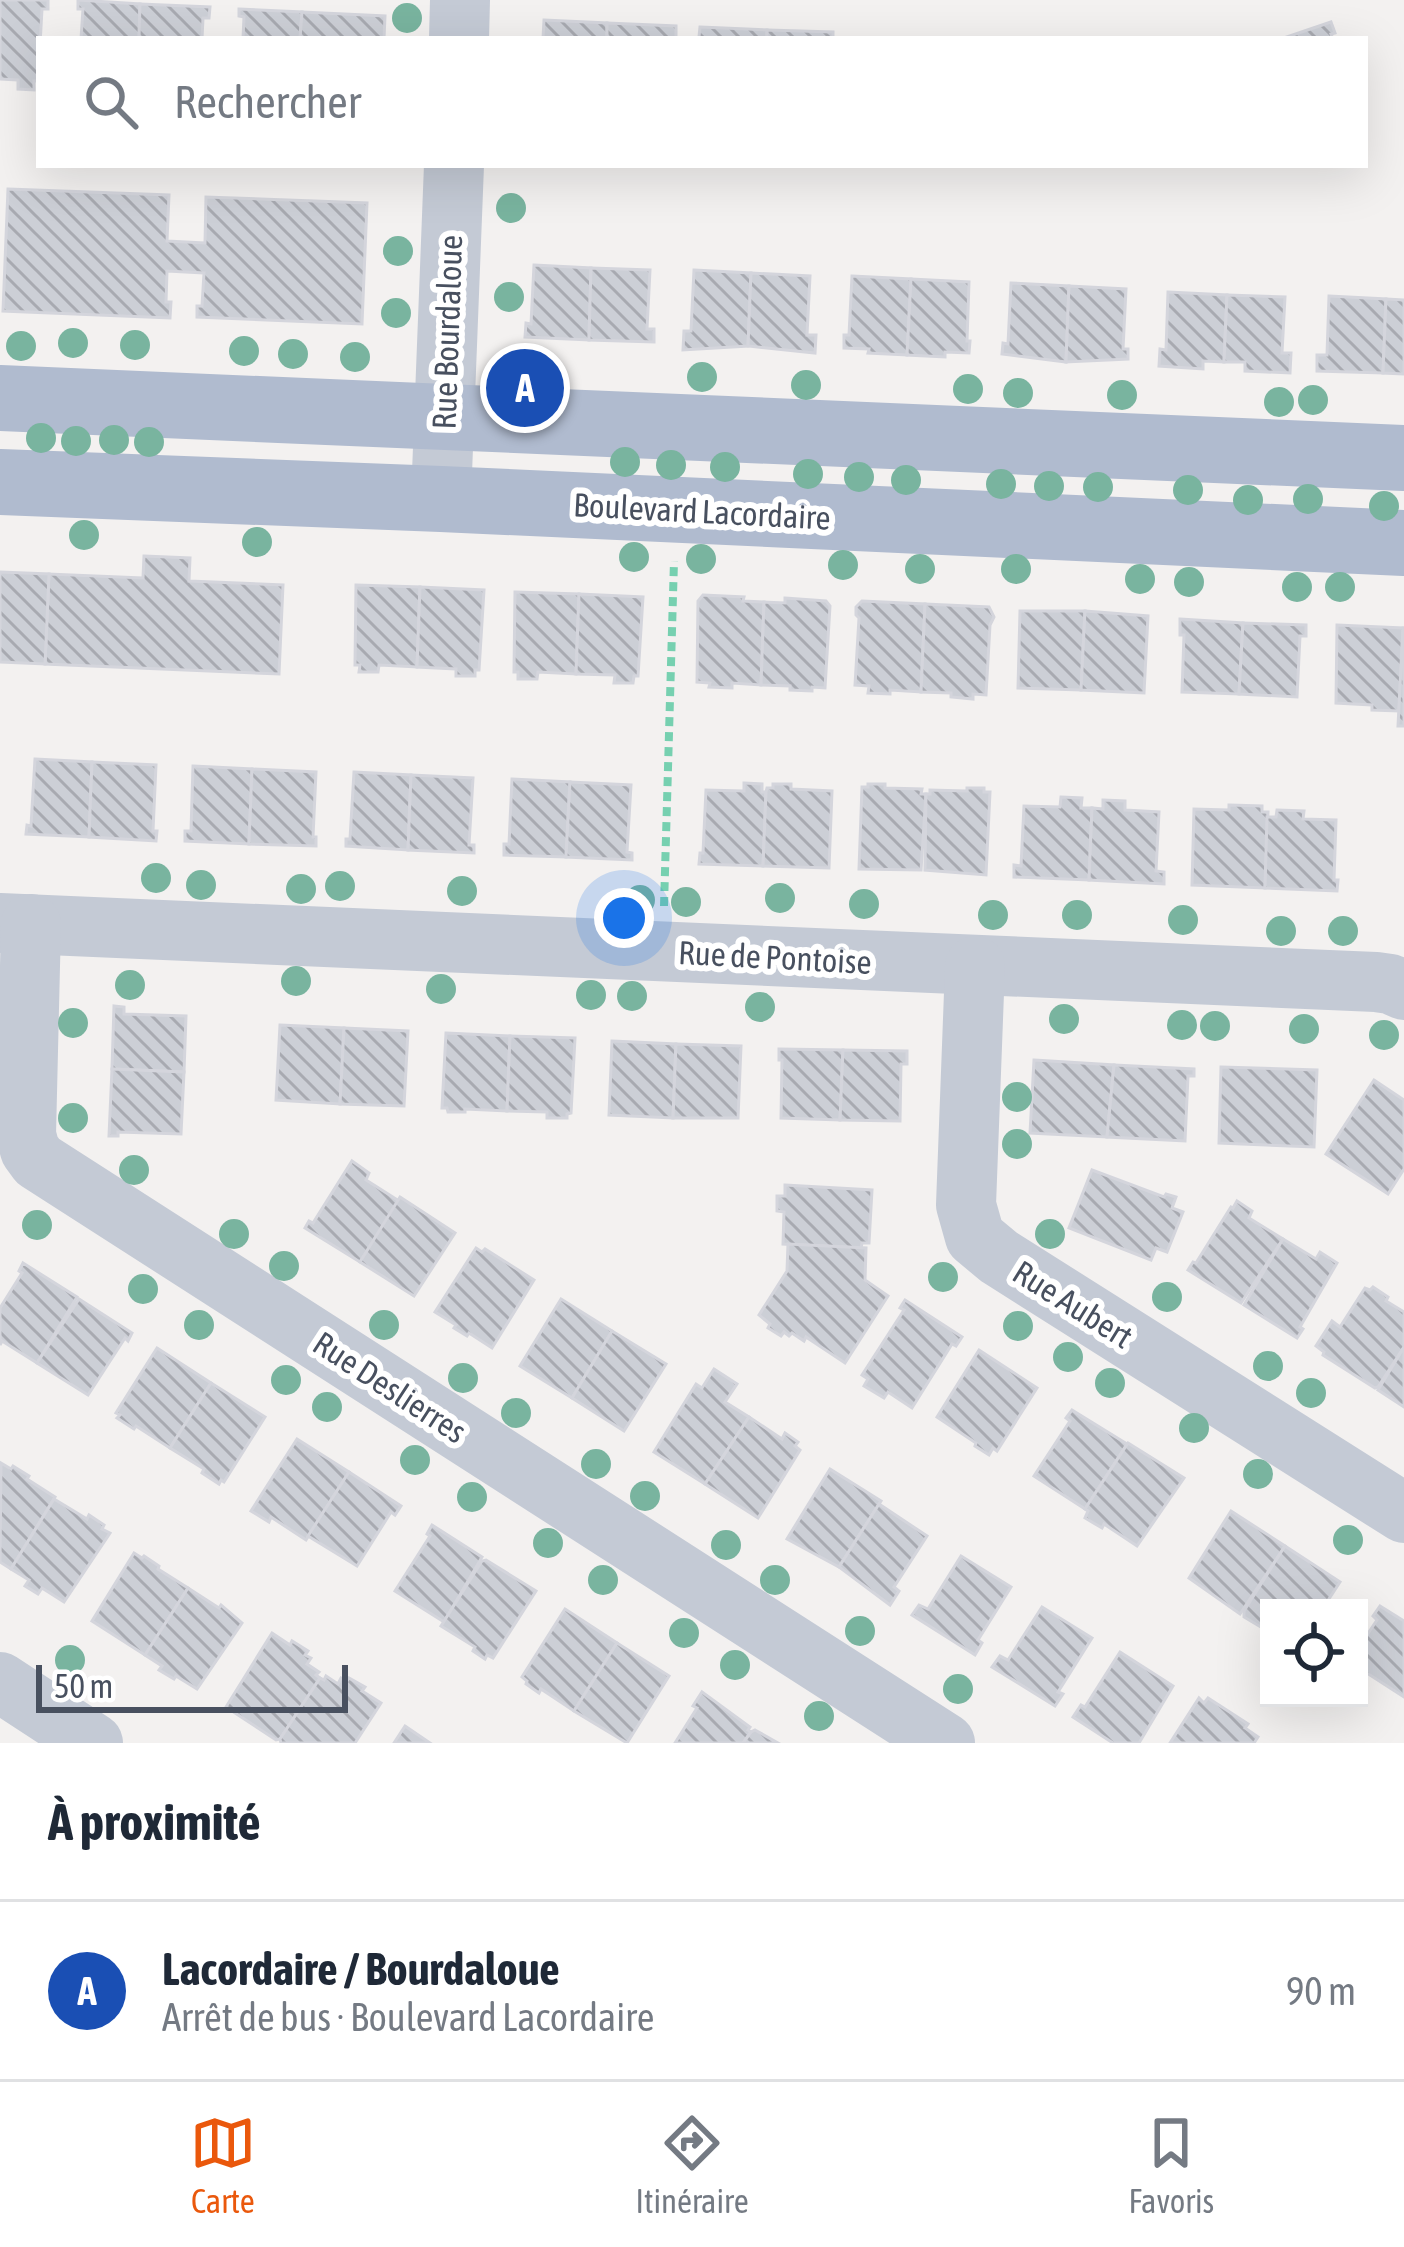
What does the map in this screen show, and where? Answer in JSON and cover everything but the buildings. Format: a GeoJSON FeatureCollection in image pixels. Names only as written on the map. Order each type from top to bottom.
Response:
{"type":"FeatureCollection","features":[{"type":"Feature","properties":{"kind":"main road"},"geometry":{"type":"LineString","coordinates":[[0,398],[1404,458]]}},
{"type":"Feature","properties":{"kind":"main road","name":"Boulevard Lacordaire"},"geometry":{"type":"LineString","coordinates":[[0,482],[1404,543]]}},
{"type":"Feature","properties":{"kind":"street"},"geometry":{"type":"LineString","coordinates":[[459,36],[460,0]]}},
{"type":"Feature","properties":{"kind":"street","name":"Rue Bourdaloue"},"geometry":{"type":"LineString","coordinates":[[441,499],[454,168]]}},
{"type":"Feature","properties":{"kind":"street","name":"Rue de Pontoise"},"geometry":{"type":"LineString","coordinates":[[16,923],[1376,982],[1404,990]]}},
{"type":"Feature","properties":{"kind":"street","name":"Rue Deslierres"},"geometry":{"type":"LineString","coordinates":[[16,923],[26,1135],[29,1150],[38,1160],[945,1743]]}},
{"type":"Feature","properties":{"kind":"street","name":"Rue Aubert"},"geometry":{"type":"LineString","coordinates":[[975,966],[966,1205],[975,1237],[1404,1513]]}},
{"type":"Feature","properties":{"kind":"street"},"geometry":{"type":"LineString","coordinates":[[0,1682],[93,1743]]}},
{"type":"Feature","properties":{"kind":"path"},"geometry":{"type":"LineString","coordinates":[[664,913],[675,548]]}},
{"type":"Feature","properties":{"kind":"place","name":"Lacordaire / Bourdaloue"},"geometry":{"type":"Point","coordinates":[525,388]}}]}
